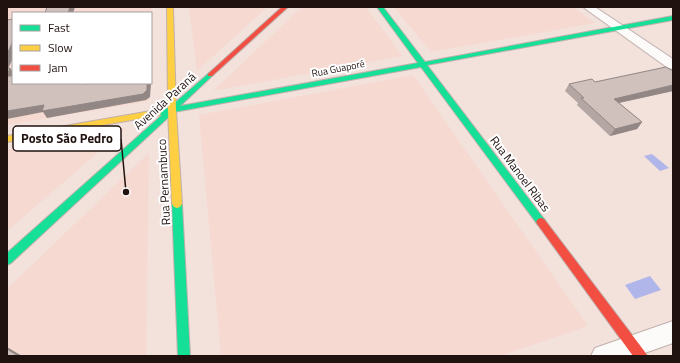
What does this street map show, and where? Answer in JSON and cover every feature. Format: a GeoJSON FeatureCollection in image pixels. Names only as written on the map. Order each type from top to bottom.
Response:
{"type":"FeatureCollection","features":[{"type":"Feature","properties":{"kind":"street","name":"Rua Pernambuco"},"geometry":{"type":"LineString","coordinates":[[170,7],[172,110],[184,356]]}},
{"type":"Feature","properties":{"kind":"street","name":"Avenida Paraná"},"geometry":{"type":"LineString","coordinates":[[7,260],[285,7]]}},
{"type":"Feature","properties":{"kind":"street","name":"Rua Manoel Ribas"},"geometry":{"type":"LineString","coordinates":[[380,7],[638,351]]}},
{"type":"Feature","properties":{"kind":"street"},"geometry":{"type":"LineString","coordinates":[[588,7],[673,65]]}},
{"type":"Feature","properties":{"kind":"street","name":"Rua Guaporé"},"geometry":{"type":"LineString","coordinates":[[7,139],[673,18]]}},
{"type":"Feature","properties":{"kind":"street"},"geometry":{"type":"LineString","coordinates":[[603,356],[638,351],[673,332]]}},
{"type":"Feature","properties":{"kind":"shaded area"},"geometry":{"type":"Polygon","coordinates":[[[7,7],[152,7],[152,12],[12,12],[12,84],[150,84],[149,101],[7,125],[7,7]]]}},
{"type":"Feature","properties":{"kind":"shaded area"},"geometry":{"type":"Polygon","coordinates":[[[189,7],[267,7],[197,71],[189,7]]]}},
{"type":"Feature","properties":{"kind":"shaded area"},"geometry":{"type":"Polygon","coordinates":[[[302,7],[366,7],[402,56],[213,91],[302,7]]]}},
{"type":"Feature","properties":{"kind":"shaded area"},"geometry":{"type":"Polygon","coordinates":[[[394,7],[572,7],[595,23],[431,52],[394,7]]]}},
{"type":"Feature","properties":{"kind":"shaded area"},"geometry":{"type":"Polygon","coordinates":[[[413,75],[588,326],[500,356],[221,356],[199,115],[413,75]]]}},
{"type":"Feature","properties":{"kind":"shaded area"},"geometry":{"type":"Polygon","coordinates":[[[126,128],[7,231],[7,150],[126,128]]]}},
{"type":"Feature","properties":{"kind":"shaded area"},"geometry":{"type":"Polygon","coordinates":[[[149,153],[146,356],[7,356],[7,289],[149,153]]]}},
{"type":"Feature","properties":{"kind":"water"},"geometry":{"type":"Polygon","coordinates":[[[652,154],[669,168],[660,171],[644,156],[652,154]]]}},
{"type":"Feature","properties":{"kind":"water"},"geometry":{"type":"Polygon","coordinates":[[[650,276],[661,290],[635,299],[625,285],[650,276]]]}},
{"type":"Feature","properties":{"kind":"building"},"geometry":{"type":"Polygon","coordinates":[[[47,7],[70,7],[68,12],[45,12],[47,7]]]}},
{"type":"Feature","properties":{"kind":"building"},"geometry":{"type":"Polygon","coordinates":[[[12,19],[12,43],[7,54],[7,20],[12,19]]]}},
{"type":"Feature","properties":{"kind":"building"},"geometry":{"type":"Polygon","coordinates":[[[666,67],[673,71],[673,85],[614,99],[642,122],[615,129],[581,98],[584,98],[569,84],[592,79],[595,82],[666,67]]]}},
{"type":"Feature","properties":{"kind":"building"},"geometry":{"type":"Polygon","coordinates":[[[7,76],[12,76],[12,84],[147,84],[147,90],[143,94],[42,111],[44,105],[7,111],[7,76]]]}},
{"type":"Feature","properties":{"kind":"building"},"geometry":{"type":"Polygon","coordinates":[[[7,349],[18,356],[7,356],[7,349]]]}},
{"type":"Feature","properties":{"kind":"traffic: fast"},"geometry":{"type":"LineString","coordinates":[[380,7],[541,222]]}},
{"type":"Feature","properties":{"kind":"traffic: fast"},"geometry":{"type":"LineString","coordinates":[[157,113],[673,18]]}},
{"type":"Feature","properties":{"kind":"traffic: fast"},"geometry":{"type":"LineString","coordinates":[[7,260],[210,75]]}},
{"type":"Feature","properties":{"kind":"traffic: fast"},"geometry":{"type":"LineString","coordinates":[[177,204],[184,356]]}},
{"type":"Feature","properties":{"kind":"traffic: slow"},"geometry":{"type":"LineString","coordinates":[[170,7],[172,110],[177,204]]}},
{"type":"Feature","properties":{"kind":"traffic: slow"},"geometry":{"type":"LineString","coordinates":[[7,139],[157,113]]}},
{"type":"Feature","properties":{"kind":"traffic: jam"},"geometry":{"type":"LineString","coordinates":[[210,75],[285,7]]}},
{"type":"Feature","properties":{"kind":"traffic: jam"},"geometry":{"type":"LineString","coordinates":[[541,222],[641,356]]}},
{"type":"Feature","properties":{"kind":"place","name":"Posto São Pedro"},"geometry":{"type":"Point","coordinates":[126,192]}}]}
